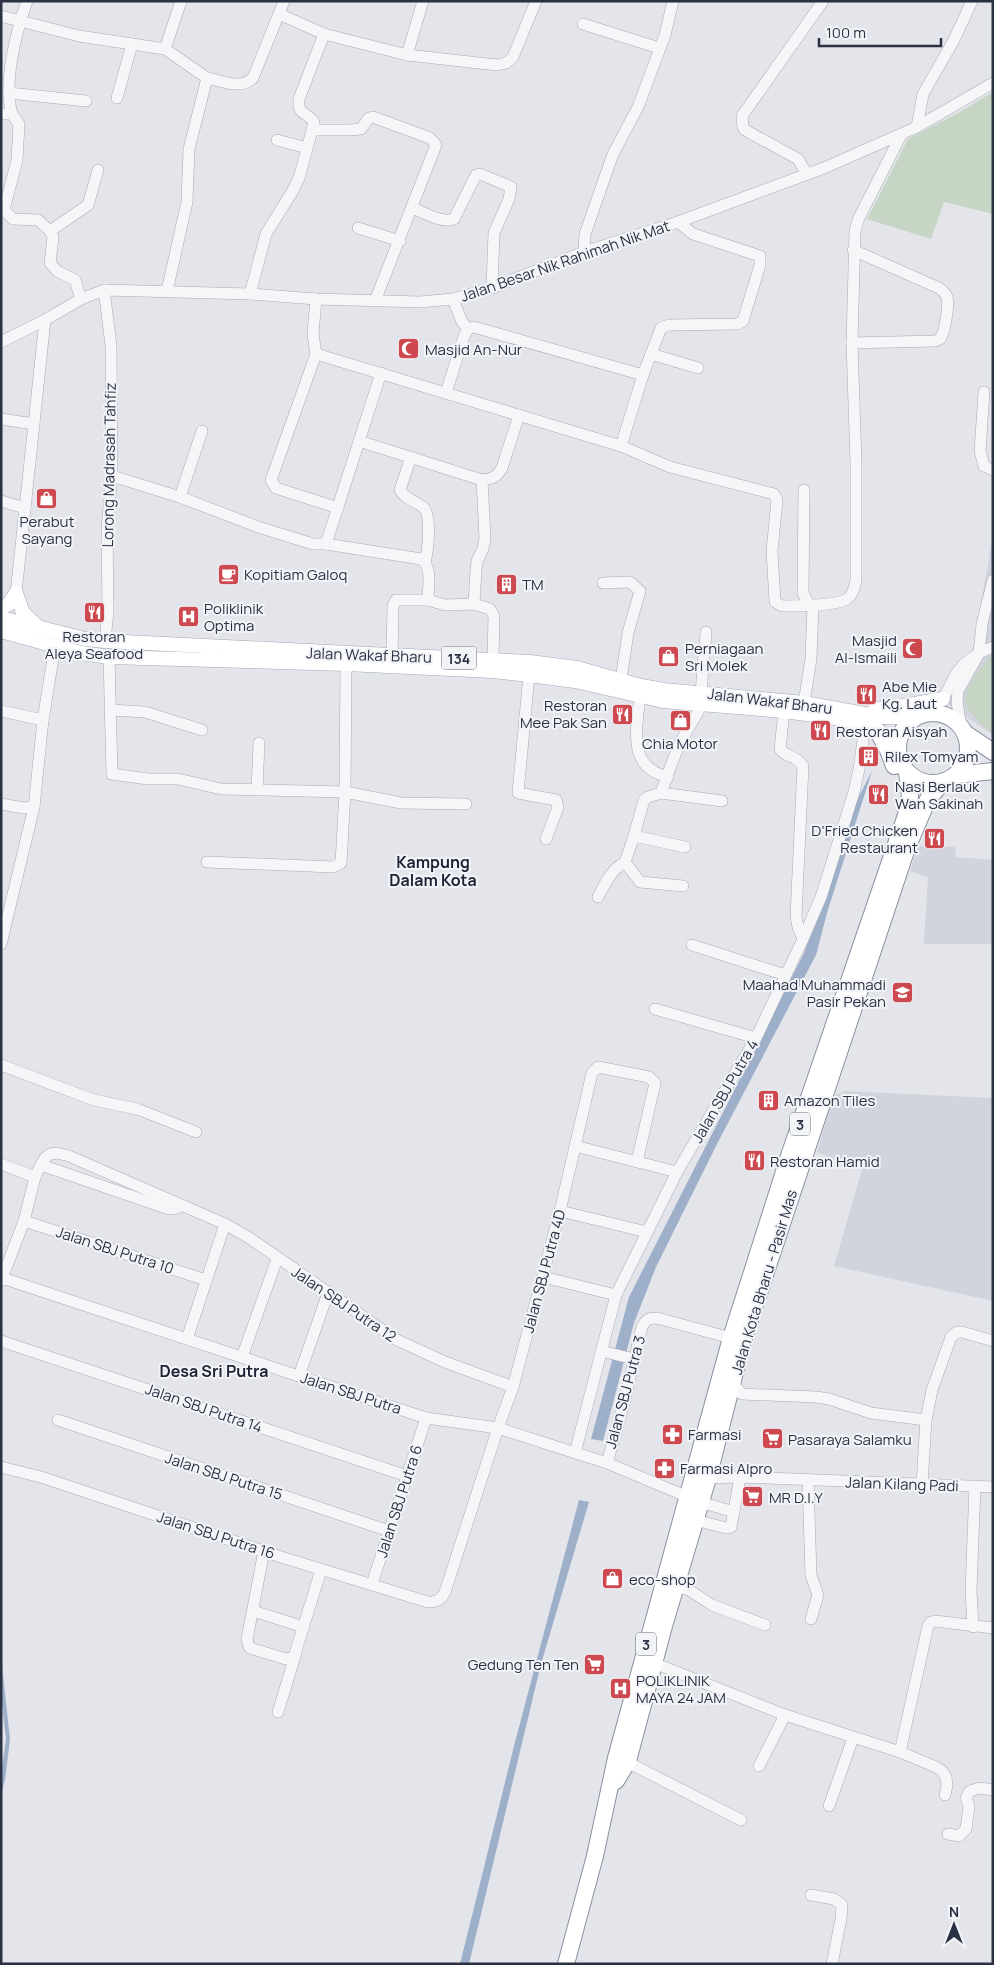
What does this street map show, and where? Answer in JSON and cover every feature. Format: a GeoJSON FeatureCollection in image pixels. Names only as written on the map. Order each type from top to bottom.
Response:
{"type":"FeatureCollection","features":[{"type":"Feature","properties":{"kind":"highway"},"geometry":{"type":"LineString","coordinates":[[993,752],[963,730],[950,716],[934,712],[921,715],[902,730],[897,748],[898,757],[907,772],[924,782],[934,783],[950,778],[993,771]]}},
{"type":"Feature","properties":{"kind":"highway"},"geometry":{"type":"LineString","coordinates":[[871,728],[888,750],[899,784],[901,827]]}},
{"type":"Feature","properties":{"kind":"highway"},"geometry":{"type":"LineString","coordinates":[[950,778],[961,769],[968,755],[963,730]]}},
{"type":"Feature","properties":{"kind":"highway","name":"Jalan Kota Bharu - Pasir Mas"},"geometry":{"type":"LineString","coordinates":[[610,1791],[627,1762],[695,1520],[692,1478],[731,1338],[790,1153],[909,804],[910,786],[907,772]]}},
{"type":"Feature","properties":{"kind":"highway","name":"Jalan Kota Bharu - Pasir Mas"},"geometry":{"type":"LineString","coordinates":[[566,1964],[595,1856],[616,1758],[693,1500],[708,1478],[738,1389],[744,1341],[907,848],[928,799],[950,778]]}},
{"type":"Feature","properties":{"kind":"main road"},"geometry":{"type":"LineString","coordinates":[[1,608],[9,604],[16,593]]}},
{"type":"Feature","properties":{"kind":"main road"},"geometry":{"type":"LineString","coordinates":[[16,593],[23,612],[38,627]]}},
{"type":"Feature","properties":{"kind":"main road","name":"Jalan Wakaf Bharu"},"geometry":{"type":"LineString","coordinates":[[1,618],[85,639],[105,641],[493,660],[577,668],[656,689],[701,698],[843,719],[871,728],[891,739],[897,748]]}},
{"type":"Feature","properties":{"kind":"main road","name":"Jalan Wakaf Bharu"},"geometry":{"type":"LineString","coordinates":[[1,631],[55,646],[109,657],[346,664],[493,671],[575,681],[663,701],[701,698],[804,703],[880,717],[921,715]]}},
{"type":"Feature","properties":{"kind":"main road"},"geometry":{"type":"LineString","coordinates":[[822,706],[881,709],[943,699]]}},
{"type":"Feature","properties":{"kind":"street"},"geometry":{"type":"LineString","coordinates":[[27,1],[10,69],[7,114],[19,124],[16,160],[5,211],[13,219],[38,220],[50,231],[53,236],[50,263],[57,272],[75,280],[80,298]]}},
{"type":"Feature","properties":{"kind":"street"},"geometry":{"type":"LineString","coordinates":[[164,49],[181,1]]}},
{"type":"Feature","properties":{"kind":"street"},"geometry":{"type":"LineString","coordinates":[[1,16],[79,36],[164,49],[207,78],[241,86],[247,84],[253,78],[284,1]]}},
{"type":"Feature","properties":{"kind":"street"},"geometry":{"type":"LineString","coordinates":[[406,56],[423,1]]}},
{"type":"Feature","properties":{"kind":"street"},"geometry":{"type":"LineString","coordinates":[[279,14],[324,34],[406,56],[497,65],[506,63],[516,53],[536,1]]}},
{"type":"Feature","properties":{"kind":"street"},"geometry":{"type":"LineString","coordinates":[[584,252],[585,234],[613,154],[638,108],[660,48],[673,1]]}},
{"type":"Feature","properties":{"kind":"street"},"geometry":{"type":"LineString","coordinates":[[807,174],[797,158],[745,130],[742,116],[823,1]]}},
{"type":"Feature","properties":{"kind":"street"},"geometry":{"type":"LineString","coordinates":[[918,127],[923,94],[954,40],[972,1]]}},
{"type":"Feature","properties":{"kind":"street"},"geometry":{"type":"LineString","coordinates":[[583,24],[660,48]]}},
{"type":"Feature","properties":{"kind":"street"},"geometry":{"type":"LineString","coordinates":[[250,294],[266,234],[299,178],[308,148],[314,124],[312,119],[299,109],[299,99],[324,34]]}},
{"type":"Feature","properties":{"kind":"street"},"geometry":{"type":"LineString","coordinates":[[117,98],[132,44]]}},
{"type":"Feature","properties":{"kind":"street"},"geometry":{"type":"LineString","coordinates":[[167,291],[187,202],[189,149],[207,78]]}},
{"type":"Feature","properties":{"kind":"street","name":"Jalan Besar Nik Rahimah Nik Mat"},"geometry":{"type":"LineString","coordinates":[[1,342],[45,320],[80,298],[104,290],[250,294],[375,301],[420,302],[453,299],[492,288],[584,252],[678,222],[807,174],[918,127],[993,83]]}},
{"type":"Feature","properties":{"kind":"street"},"geometry":{"type":"LineString","coordinates":[[9,93],[86,102]]}},
{"type":"Feature","properties":{"kind":"street"},"geometry":{"type":"LineString","coordinates":[[312,130],[361,128],[369,118],[373,117],[434,141],[435,149],[375,301]]}},
{"type":"Feature","properties":{"kind":"street"},"geometry":{"type":"LineString","coordinates":[[316,354],[621,446],[670,467],[774,494],[777,502],[772,552],[773,598],[778,606],[811,605],[847,599],[854,592],[856,581],[856,463],[852,343],[853,250],[858,220],[901,135]]}},
{"type":"Feature","properties":{"kind":"street"},"geometry":{"type":"LineString","coordinates":[[277,140],[308,148]]}},
{"type":"Feature","properties":{"kind":"street"},"geometry":{"type":"LineString","coordinates":[[50,231],[88,205],[98,170]]}},
{"type":"Feature","properties":{"kind":"street"},"geometry":{"type":"LineString","coordinates":[[412,208],[445,220],[451,220],[454,218],[476,175],[480,174],[511,187],[509,199],[494,233],[492,288]]}},
{"type":"Feature","properties":{"kind":"street"},"geometry":{"type":"LineString","coordinates":[[621,446],[658,332],[665,326],[737,324],[743,321],[760,265],[760,256],[693,234],[678,222]]}},
{"type":"Feature","properties":{"kind":"street"},"geometry":{"type":"LineString","coordinates":[[358,228],[400,241]]}},
{"type":"Feature","properties":{"kind":"street"},"geometry":{"type":"LineString","coordinates":[[852,343],[935,341],[940,339],[944,330],[947,302],[946,296],[939,288],[853,250]]}},
{"type":"Feature","properties":{"kind":"street","name":"Lorong Madrasah Tahfiz"},"geometry":{"type":"LineString","coordinates":[[104,290],[111,345],[112,476],[107,528],[108,611],[105,641]]}},
{"type":"Feature","properties":{"kind":"street"},"geometry":{"type":"LineString","coordinates":[[316,299],[313,334],[316,354],[271,480],[276,488],[338,508]]}},
{"type":"Feature","properties":{"kind":"street"},"geometry":{"type":"LineString","coordinates":[[453,299],[462,322],[468,329]]}},
{"type":"Feature","properties":{"kind":"street"},"geometry":{"type":"LineString","coordinates":[[16,593],[45,320]]}},
{"type":"Feature","properties":{"kind":"street"},"geometry":{"type":"LineString","coordinates":[[446,393],[464,336],[468,329],[474,327],[643,376]]}},
{"type":"Feature","properties":{"kind":"street"},"geometry":{"type":"LineString","coordinates":[[651,354],[698,368]]}},
{"type":"Feature","properties":{"kind":"street"},"geometry":{"type":"LineString","coordinates":[[326,544],[381,373]]}},
{"type":"Feature","properties":{"kind":"street"},"geometry":{"type":"LineString","coordinates":[[984,392],[980,451],[984,466],[993,470]]}},
{"type":"Feature","properties":{"kind":"street"},"geometry":{"type":"LineString","coordinates":[[359,441],[482,480],[491,479],[498,475],[502,468],[519,415]]}},
{"type":"Feature","properties":{"kind":"street"},"geometry":{"type":"LineString","coordinates":[[1,420],[34,424]]}},
{"type":"Feature","properties":{"kind":"street"},"geometry":{"type":"LineString","coordinates":[[180,497],[202,431]]}},
{"type":"Feature","properties":{"kind":"street"},"geometry":{"type":"LineString","coordinates":[[410,457],[400,490],[403,496],[424,508],[428,515],[425,562],[428,574],[428,600]]}},
{"type":"Feature","properties":{"kind":"street"},"geometry":{"type":"LineString","coordinates":[[112,476],[180,497],[258,527],[314,544],[326,544],[417,558],[425,562]]}},
{"type":"Feature","properties":{"kind":"street"},"geometry":{"type":"LineString","coordinates":[[474,604],[477,561],[483,550],[485,538],[482,480]]}},
{"type":"Feature","properties":{"kind":"street"},"geometry":{"type":"LineString","coordinates":[[804,490],[803,593],[811,605],[811,659],[804,703]]}},
{"type":"Feature","properties":{"kind":"street"},"geometry":{"type":"LineString","coordinates":[[1,501],[25,508]]}},
{"type":"Feature","properties":{"kind":"street"},"geometry":{"type":"LineString","coordinates":[[963,730],[958,691],[979,653],[982,624],[993,580]]}},
{"type":"Feature","properties":{"kind":"street"},"geometry":{"type":"LineString","coordinates":[[603,584],[630,582],[640,591],[628,633],[621,680]]}},
{"type":"Feature","properties":{"kind":"street"},"geometry":{"type":"LineString","coordinates":[[392,656],[394,603],[402,599],[428,600],[445,606],[474,604],[487,607],[493,612],[493,660]]}},
{"type":"Feature","properties":{"kind":"street"},"geometry":{"type":"LineString","coordinates":[[661,793],[683,737],[695,720],[701,698],[706,632]]}},
{"type":"Feature","properties":{"kind":"street"},"geometry":{"type":"LineString","coordinates":[[1,944],[3,927],[34,807],[42,720],[55,646]]}},
{"type":"Feature","properties":{"kind":"street"},"geometry":{"type":"LineString","coordinates":[[921,715],[943,699],[956,674],[964,664],[979,653],[993,648]]}},
{"type":"Feature","properties":{"kind":"street"},"geometry":{"type":"LineString","coordinates":[[109,657],[112,774],[148,779],[178,779],[221,789],[345,792],[401,803],[466,804]]}},
{"type":"Feature","properties":{"kind":"street"},"geometry":{"type":"LineString","coordinates":[[207,862],[338,866],[341,863],[345,792],[346,664]]}},
{"type":"Feature","properties":{"kind":"street"},"geometry":{"type":"LineString","coordinates":[[529,675],[518,793],[556,800],[558,807],[546,839]]}},
{"type":"Feature","properties":{"kind":"street"},"geometry":{"type":"LineString","coordinates":[[640,696],[635,742],[636,750],[648,769],[656,774],[668,776]]}},
{"type":"Feature","properties":{"kind":"street"},"geometry":{"type":"LineString","coordinates":[[110,710],[145,712],[202,730]]}},
{"type":"Feature","properties":{"kind":"street"},"geometry":{"type":"LineString","coordinates":[[1,711],[42,720]]}},
{"type":"Feature","properties":{"kind":"street"},"geometry":{"type":"LineString","coordinates":[[784,711],[780,749],[784,754],[798,759],[803,766],[796,916],[803,939]]}},
{"type":"Feature","properties":{"kind":"street","name":"Jalan SBJ Putra 4"},"geometry":{"type":"LineString","coordinates":[[575,1453],[616,1295],[677,1172],[756,1038],[803,939],[821,896],[854,792],[871,728]]}},
{"type":"Feature","properties":{"kind":"street"},"geometry":{"type":"LineString","coordinates":[[256,790],[259,742]]}},
{"type":"Feature","properties":{"kind":"street"},"geometry":{"type":"LineString","coordinates":[[598,897],[610,873],[616,867],[626,862],[644,800],[661,793],[722,801]]}},
{"type":"Feature","properties":{"kind":"street"},"geometry":{"type":"LineString","coordinates":[[1,804],[24,808],[34,807]]}},
{"type":"Feature","properties":{"kind":"street"},"geometry":{"type":"LineString","coordinates":[[634,836],[685,847]]}},
{"type":"Feature","properties":{"kind":"street"},"geometry":{"type":"LineString","coordinates":[[626,862],[640,882],[683,886]]}},
{"type":"Feature","properties":{"kind":"street"},"geometry":{"type":"LineString","coordinates":[[692,945],[785,975]]}},
{"type":"Feature","properties":{"kind":"street"},"geometry":{"type":"LineString","coordinates":[[655,1009],[756,1038]]}},
{"type":"Feature","properties":{"kind":"street"},"geometry":{"type":"LineString","coordinates":[[1,1065],[94,1100],[137,1109],[196,1132]]}},
{"type":"Feature","properties":{"kind":"street","name":"Jalan SBJ Putra 4D"},"geometry":{"type":"LineString","coordinates":[[432,1602],[442,1598],[513,1387],[560,1211],[594,1069],[602,1066],[649,1077],[655,1083],[637,1162]]}},
{"type":"Feature","properties":{"kind":"street"},"geometry":{"type":"LineString","coordinates":[[575,1146],[677,1172]]}},
{"type":"Feature","properties":{"kind":"street","name":"Jalan SBJ Putra 12"},"geometry":{"type":"LineString","coordinates":[[182,1205],[169,1209],[41,1165],[50,1154],[57,1153],[69,1156],[182,1205],[225,1224],[251,1239],[397,1340],[417,1350],[513,1387]]}},
{"type":"Feature","properties":{"kind":"street"},"geometry":{"type":"LineString","coordinates":[[1,1164],[35,1177]]}},
{"type":"Feature","properties":{"kind":"street"},"geometry":{"type":"LineString","coordinates":[[2,1279],[24,1221],[35,1177],[41,1165]]}},
{"type":"Feature","properties":{"kind":"street"},"geometry":{"type":"LineString","coordinates":[[560,1211],[646,1232]]}},
{"type":"Feature","properties":{"kind":"street","name":"Jalan SBJ Putra 10"},"geometry":{"type":"LineString","coordinates":[[24,1221],[206,1280]]}},
{"type":"Feature","properties":{"kind":"street"},"geometry":{"type":"LineString","coordinates":[[187,1339],[225,1224]]}},
{"type":"Feature","properties":{"kind":"street"},"geometry":{"type":"LineString","coordinates":[[242,1357],[276,1258]]}},
{"type":"Feature","properties":{"kind":"street"},"geometry":{"type":"LineString","coordinates":[[543,1277],[616,1295]]}},
{"type":"Feature","properties":{"kind":"street","name":"Jalan SBJ Putra"},"geometry":{"type":"LineString","coordinates":[[2,1279],[426,1418],[498,1428],[606,1463],[693,1500],[734,1512]]}},
{"type":"Feature","properties":{"kind":"street"},"geometry":{"type":"LineString","coordinates":[[299,1376],[328,1293]]}},
{"type":"Feature","properties":{"kind":"street","name":"Jalan SBJ Putra 3"},"geometry":{"type":"LineString","coordinates":[[606,1463],[632,1358],[645,1321],[650,1318],[657,1318],[731,1338]]}},
{"type":"Feature","properties":{"kind":"street"},"geometry":{"type":"LineString","coordinates":[[922,1484],[926,1420],[938,1370],[954,1334],[962,1332],[993,1341]]}},
{"type":"Feature","properties":{"kind":"street","name":"Jalan SBJ Putra 14"},"geometry":{"type":"LineString","coordinates":[[1,1341],[407,1476]]}},
{"type":"Feature","properties":{"kind":"street"},"geometry":{"type":"LineString","coordinates":[[603,1351],[632,1358]]}},
{"type":"Feature","properties":{"kind":"street"},"geometry":{"type":"LineString","coordinates":[[738,1389],[816,1397],[871,1413],[926,1420]]}},
{"type":"Feature","properties":{"kind":"street","name":"Jalan SBJ Putra 6"},"geometry":{"type":"LineString","coordinates":[[372,1584],[426,1418]]}},
{"type":"Feature","properties":{"kind":"street","name":"Jalan SBJ Putra 15"},"geometry":{"type":"LineString","coordinates":[[58,1420],[389,1531]]}},
{"type":"Feature","properties":{"kind":"street","name":"Jalan SBJ Putra 16"},"geometry":{"type":"LineString","coordinates":[[1,1467],[42,1477],[321,1570],[432,1602]]}},
{"type":"Feature","properties":{"kind":"street"},"geometry":{"type":"LineString","coordinates":[[695,1520],[726,1528],[731,1527],[740,1477]]}},
{"type":"Feature","properties":{"kind":"street","name":"Jalan Kilang Padi"},"geometry":{"type":"LineString","coordinates":[[692,1478],[740,1477],[993,1487]]}},
{"type":"Feature","properties":{"kind":"street"},"geometry":{"type":"LineString","coordinates":[[808,1480],[811,1575],[818,1595],[811,1620]]}},
{"type":"Feature","properties":{"kind":"street"},"geometry":{"type":"LineString","coordinates":[[973,1627],[971,1591],[975,1486]]}},
{"type":"Feature","properties":{"kind":"street"},"geometry":{"type":"LineString","coordinates":[[264,1551],[247,1640],[250,1647],[286,1659],[290,1659],[296,1653]]}},
{"type":"Feature","properties":{"kind":"street"},"geometry":{"type":"LineString","coordinates":[[278,1712],[321,1570]]}},
{"type":"Feature","properties":{"kind":"street"},"geometry":{"type":"LineString","coordinates":[[675,1586],[689,1590],[712,1605],[765,1625]]}},
{"type":"Feature","properties":{"kind":"street"},"geometry":{"type":"LineString","coordinates":[[253,1611],[304,1627]]}},
{"type":"Feature","properties":{"kind":"street"},"geometry":{"type":"LineString","coordinates":[[900,1752],[928,1626],[932,1622],[993,1628]]}},
{"type":"Feature","properties":{"kind":"street"},"geometry":{"type":"LineString","coordinates":[[654,1663],[785,1716],[900,1752],[942,1771],[946,1777],[945,1795]]}},
{"type":"Feature","properties":{"kind":"street"},"geometry":{"type":"LineString","coordinates":[[759,1766],[785,1716]]}},
{"type":"Feature","properties":{"kind":"street"},"geometry":{"type":"LineString","coordinates":[[829,1806],[853,1738]]}},
{"type":"Feature","properties":{"kind":"street"},"geometry":{"type":"LineString","coordinates":[[627,1762],[741,1820]]}},
{"type":"Feature","properties":{"kind":"street"},"geometry":{"type":"LineString","coordinates":[[948,1834],[959,1836],[966,1829],[969,1806],[966,1798],[970,1791],[980,1788],[993,1790]]}},
{"type":"Feature","properties":{"kind":"street"},"geometry":{"type":"LineString","coordinates":[[811,1895],[834,1899],[842,1905],[832,1964]]}},
{"type":"Feature","properties":{"kind":"shaded area"},"geometry":{"type":"Polygon","coordinates":[[[993,536],[993,735],[948,704],[973,648],[993,536]]]}},
{"type":"Feature","properties":{"kind":"shaded area"},"geometry":{"type":"Polygon","coordinates":[[[918,846],[955,847],[956,857],[993,860],[993,944],[924,944],[928,877],[910,871],[918,846]]]}},
{"type":"Feature","properties":{"kind":"shaded area"},"geometry":{"type":"Polygon","coordinates":[[[844,1091],[993,1098],[993,1301],[834,1266],[862,1170],[817,1152],[833,1097],[844,1091]]]}},
{"type":"Feature","properties":{"kind":"green space"},"geometry":{"type":"Polygon","coordinates":[[[993,92],[993,214],[944,202],[931,239],[867,219],[908,139],[993,92]]]}},
{"type":"Feature","properties":{"kind":"green space"},"geometry":{"type":"Polygon","coordinates":[[[993,656],[993,733],[976,719],[964,701],[968,688],[981,667],[993,656]]]}},
{"type":"Feature","properties":{"kind":"water"},"geometry":{"type":"Polygon","coordinates":[[[872,771],[827,913],[816,955],[717,1144],[656,1267],[634,1323],[603,1441],[591,1439],[629,1297],[804,953],[856,802],[872,771]]]}},
{"type":"Feature","properties":{"kind":"water"},"geometry":{"type":"Polygon","coordinates":[[[579,1500],[589,1502],[541,1664],[469,1964],[460,1964],[514,1746],[579,1500]]]}},
{"type":"Feature","properties":{"kind":"water"},"geometry":{"type":"Polygon","coordinates":[[[1,1657],[10,1739],[5,1780],[1,1794],[1,1774],[6,1739],[1,1696],[1,1657]]]}},
{"type":"Feature","properties":{"kind":"place","name":"Masjid An-Nur"},"geometry":{"type":"Point","coordinates":[409,349]}},
{"type":"Feature","properties":{"kind":"place","name":"Perabut Sayang"},"geometry":{"type":"Point","coordinates":[47,498]}},
{"type":"Feature","properties":{"kind":"place","name":"Kopitiam Galoq"},"geometry":{"type":"Point","coordinates":[228,574]}},
{"type":"Feature","properties":{"kind":"place","name":"TM"},"geometry":{"type":"Point","coordinates":[506,584]}},
{"type":"Feature","properties":{"kind":"place","name":"Restoran Aleya Seafood"},"geometry":{"type":"Point","coordinates":[94,613]}},
{"type":"Feature","properties":{"kind":"place","name":"Poliklinik Optima"},"geometry":{"type":"Point","coordinates":[188,617]}},
{"type":"Feature","properties":{"kind":"place","name":"Masjid Al-Ismaili"},"geometry":{"type":"Point","coordinates":[913,649]}},
{"type":"Feature","properties":{"kind":"place","name":"Perniagaan Sri Molek"},"geometry":{"type":"Point","coordinates":[669,657]}},
{"type":"Feature","properties":{"kind":"place","name":"Abe Mie Kg. Laut"},"geometry":{"type":"Point","coordinates":[866,695]}},
{"type":"Feature","properties":{"kind":"place","name":"Restoran Mee Pak San"},"geometry":{"type":"Point","coordinates":[623,714]}},
{"type":"Feature","properties":{"kind":"place","name":"Chia Motor"},"geometry":{"type":"Point","coordinates":[680,720]}},
{"type":"Feature","properties":{"kind":"place","name":"Restoran Aisyah"},"geometry":{"type":"Point","coordinates":[820,731]}},
{"type":"Feature","properties":{"kind":"place","name":"Rilex Tomyam"},"geometry":{"type":"Point","coordinates":[869,756]}},
{"type":"Feature","properties":{"kind":"place","name":"Nasi Berlauk Wan Sakinah"},"geometry":{"type":"Point","coordinates":[879,795]}},
{"type":"Feature","properties":{"kind":"place","name":"D’Fried Chicken Restaurant"},"geometry":{"type":"Point","coordinates":[934,839]}},
{"type":"Feature","properties":{"kind":"place","name":"Maahad Muhammadi Pasir Pekan"},"geometry":{"type":"Point","coordinates":[902,993]}},
{"type":"Feature","properties":{"kind":"place","name":"Amazon Tiles"},"geometry":{"type":"Point","coordinates":[768,1100]}},
{"type":"Feature","properties":{"kind":"place","name":"Restoran Hamid"},"geometry":{"type":"Point","coordinates":[754,1161]}},
{"type":"Feature","properties":{"kind":"place","name":"Farmasi"},"geometry":{"type":"Point","coordinates":[672,1434]}},
{"type":"Feature","properties":{"kind":"place","name":"Pasaraya Salamku"},"geometry":{"type":"Point","coordinates":[772,1439]}},
{"type":"Feature","properties":{"kind":"place","name":"Farmasi Alpro"},"geometry":{"type":"Point","coordinates":[664,1468]}},
{"type":"Feature","properties":{"kind":"place","name":"MR D.I.Y"},"geometry":{"type":"Point","coordinates":[753,1497]}},
{"type":"Feature","properties":{"kind":"place","name":"eco-shop"},"geometry":{"type":"Point","coordinates":[613,1579]}},
{"type":"Feature","properties":{"kind":"place","name":"Gedung Ten Ten"},"geometry":{"type":"Point","coordinates":[595,1664]}},
{"type":"Feature","properties":{"kind":"place","name":"POLIKLINIK MAYA 24 JAM"},"geometry":{"type":"Point","coordinates":[620,1689]}},
{"type":"Feature","properties":{"kind":"district","name":"Kampung Dalam Kota"},"geometry":{"type":"Point","coordinates":[433,871]}},
{"type":"Feature","properties":{"kind":"district","name":"Desa Sri Putra"},"geometry":{"type":"Point","coordinates":[214,1371]}}]}
